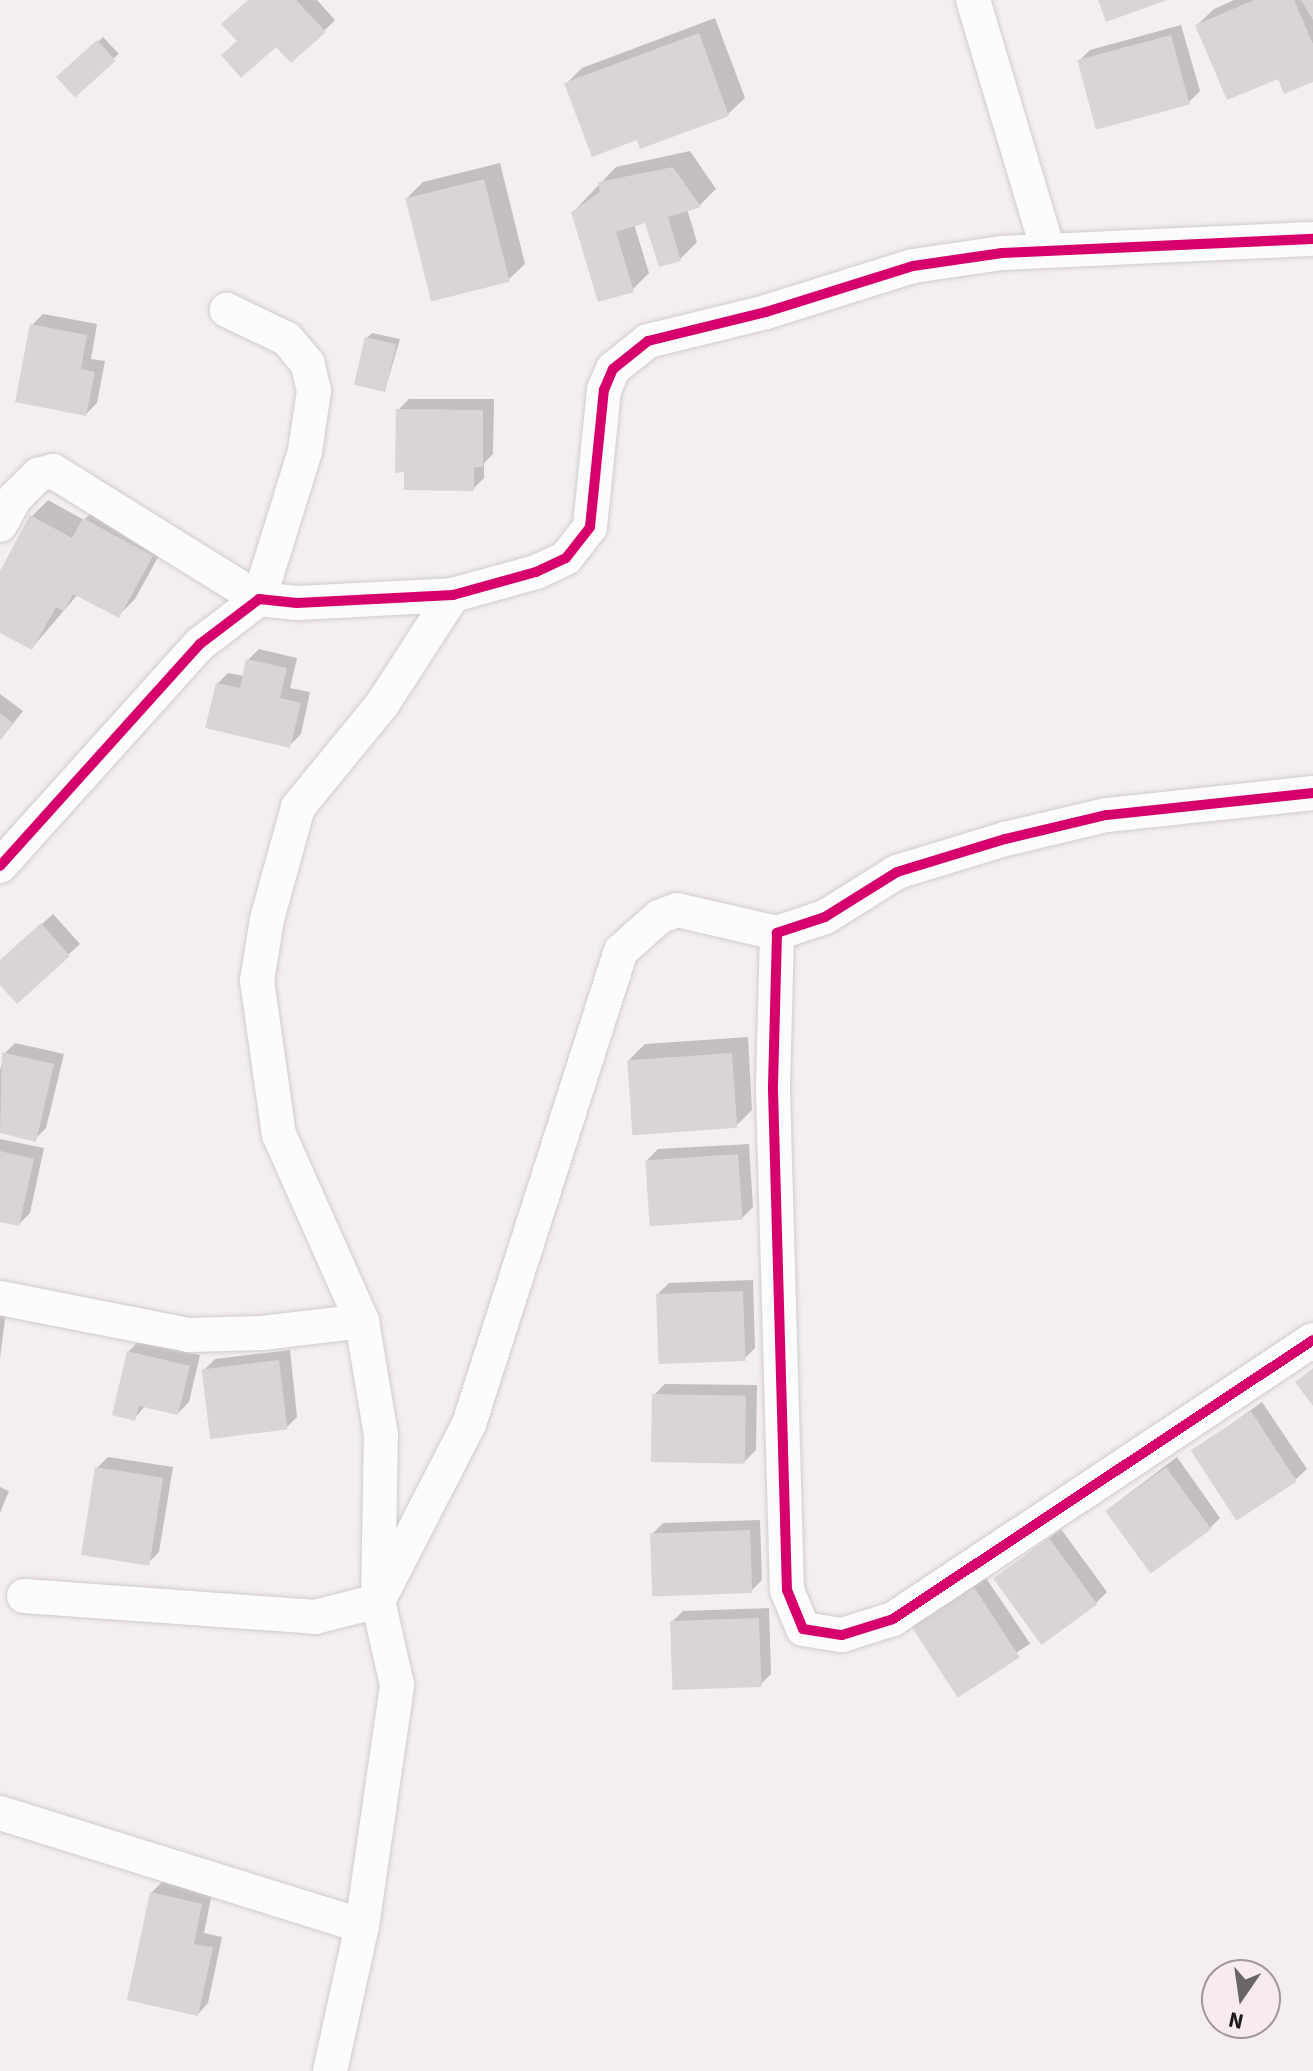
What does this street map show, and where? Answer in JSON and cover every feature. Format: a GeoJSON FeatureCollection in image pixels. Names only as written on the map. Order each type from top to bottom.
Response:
{"type":"FeatureCollection","features":[{"type":"Feature","properties":{"kind":"street"},"geometry":{"type":"LineString","coordinates":[[973,0],[1048,250]]}},
{"type":"Feature","properties":{"kind":"street"},"geometry":{"type":"LineString","coordinates":[[0,525],[15,498],[38,475],[53,471],[259,599],[297,603],[453,595],[536,572],[566,558],[580,543],[590,527],[604,390],[613,369],[648,341],[766,312],[913,266],[1048,250],[1313,239]]}},
{"type":"Feature","properties":{"kind":"street"},"geometry":{"type":"LineString","coordinates":[[0,866],[200,644],[259,599],[305,451],[314,391],[308,364],[287,339],[227,310]]}},
{"type":"Feature","properties":{"kind":"street"},"geometry":{"type":"LineString","coordinates":[[330,2071],[362,1926],[397,1685],[378,1601],[383,1479],[362,1321],[279,1135],[257,981],[267,919],[298,807],[383,703],[453,595]]}},
{"type":"Feature","properties":{"kind":"street"},"geometry":{"type":"LineString","coordinates":[[24,1596],[315,1617],[378,1601],[469,1424],[621,951],[659,917],[677,910],[777,933],[825,917],[897,872],[1005,839],[1106,815],[1313,793]]}},
{"type":"Feature","properties":{"kind":"street"},"geometry":{"type":"LineString","coordinates":[[777,933],[773,1090],[787,1590],[803,1629],[842,1635],[893,1619],[1313,1340]]}},
{"type":"Feature","properties":{"kind":"street"},"geometry":{"type":"LineString","coordinates":[[0,1298],[189,1335],[362,1321]]}},
{"type":"Feature","properties":{"kind":"street"},"geometry":{"type":"LineString","coordinates":[[0,1813],[362,1926]]}},
{"type":"Feature","properties":{"kind":"building"},"geometry":{"type":"Polygon","coordinates":[[[248,0],[296,0],[326,32],[291,63],[276,47],[241,78],[221,55],[237,41],[221,24],[248,0]]]}},
{"type":"Feature","properties":{"kind":"building"},"geometry":{"type":"Polygon","coordinates":[[[1098,0],[1167,0],[1106,22],[1098,0]]]}},
{"type":"Feature","properties":{"kind":"building"},"geometry":{"type":"Polygon","coordinates":[[[1254,0],[1294,0],[1313,44],[1313,82],[1284,94],[1278,79],[1227,100],[1195,25],[1254,0]]]}},
{"type":"Feature","properties":{"kind":"building"},"geometry":{"type":"Polygon","coordinates":[[[1301,0],[1313,0],[1313,20],[1301,0]]]}},
{"type":"Feature","properties":{"kind":"building"},"geometry":{"type":"Polygon","coordinates":[[[699,33],[729,116],[640,149],[637,140],[592,157],[564,83],[699,33]]]}},
{"type":"Feature","properties":{"kind":"building"},"geometry":{"type":"Polygon","coordinates":[[[1171,35],[1190,105],[1096,130],[1077,60],[1171,35]]]}},
{"type":"Feature","properties":{"kind":"building"},"geometry":{"type":"Polygon","coordinates":[[[97,40],[116,61],[75,98],[56,77],[97,40]]]}},
{"type":"Feature","properties":{"kind":"building"},"geometry":{"type":"Polygon","coordinates":[[[673,167],[701,207],[668,217],[681,261],[659,267],[645,223],[616,232],[634,292],[598,302],[571,212],[600,192],[598,182],[673,167]]]}},
{"type":"Feature","properties":{"kind":"building"},"geometry":{"type":"Polygon","coordinates":[[[484,179],[510,282],[431,301],[405,199],[484,179]]]}},
{"type":"Feature","properties":{"kind":"building"},"geometry":{"type":"Polygon","coordinates":[[[30,324],[87,335],[81,369],[95,372],[86,416],[15,402],[30,324]]]}},
{"type":"Feature","properties":{"kind":"building"},"geometry":{"type":"Polygon","coordinates":[[[365,337],[396,344],[385,392],[354,385],[365,337]]]}},
{"type":"Feature","properties":{"kind":"building"},"geometry":{"type":"Polygon","coordinates":[[[396,409],[483,410],[483,467],[474,467],[474,491],[404,490],[404,472],[395,473],[396,409]]]}},
{"type":"Feature","properties":{"kind":"building"},"geometry":{"type":"Polygon","coordinates":[[[30,515],[72,538],[83,518],[153,556],[119,618],[73,594],[64,611],[56,607],[32,650],[0,633],[0,571],[30,515]]]}},
{"type":"Feature","properties":{"kind":"building"},"geometry":{"type":"Polygon","coordinates":[[[246,659],[287,668],[280,698],[301,703],[290,748],[205,728],[216,683],[240,688],[246,659]]]}},
{"type":"Feature","properties":{"kind":"building"},"geometry":{"type":"Polygon","coordinates":[[[0,713],[13,723],[0,740],[0,713]]]}},
{"type":"Feature","properties":{"kind":"building"},"geometry":{"type":"Polygon","coordinates":[[[41,923],[70,956],[17,1004],[0,985],[0,960],[41,923]]]}},
{"type":"Feature","properties":{"kind":"building"},"geometry":{"type":"Polygon","coordinates":[[[2,1052],[54,1064],[36,1142],[0,1133],[2,1052]]]}},
{"type":"Feature","properties":{"kind":"building"},"geometry":{"type":"Polygon","coordinates":[[[732,1053],[737,1128],[632,1135],[627,1060],[732,1053]]]}},
{"type":"Feature","properties":{"kind":"building"},"geometry":{"type":"Polygon","coordinates":[[[0,1151],[34,1159],[19,1226],[0,1222],[0,1151]]]}},
{"type":"Feature","properties":{"kind":"building"},"geometry":{"type":"Polygon","coordinates":[[[738,1154],[743,1220],[650,1226],[645,1160],[738,1154]]]}},
{"type":"Feature","properties":{"kind":"building"},"geometry":{"type":"Polygon","coordinates":[[[743,1291],[745,1361],[658,1364],[656,1294],[743,1291]]]}},
{"type":"Feature","properties":{"kind":"building"},"geometry":{"type":"Polygon","coordinates":[[[127,1351],[190,1366],[178,1415],[139,1406],[135,1421],[112,1415],[127,1351]]]}},
{"type":"Feature","properties":{"kind":"building"},"geometry":{"type":"Polygon","coordinates":[[[279,1360],[288,1429],[210,1439],[202,1370],[279,1360]]]}},
{"type":"Feature","properties":{"kind":"building"},"geometry":{"type":"Polygon","coordinates":[[[1313,1368],[1313,1406],[1295,1382],[1313,1368]]]}},
{"type":"Feature","properties":{"kind":"building"},"geometry":{"type":"Polygon","coordinates":[[[652,1394],[746,1396],[745,1464],[651,1462],[652,1394]]]}},
{"type":"Feature","properties":{"kind":"building"},"geometry":{"type":"Polygon","coordinates":[[[1251,1411],[1297,1481],[1236,1521],[1191,1450],[1251,1411]]]}},
{"type":"Feature","properties":{"kind":"building"},"geometry":{"type":"Polygon","coordinates":[[[95,1467],[163,1478],[149,1566],[81,1555],[95,1467]]]}},
{"type":"Feature","properties":{"kind":"building"},"geometry":{"type":"Polygon","coordinates":[[[1166,1467],[1211,1529],[1151,1573],[1105,1511],[1166,1467]]]}},
{"type":"Feature","properties":{"kind":"building"},"geometry":{"type":"Polygon","coordinates":[[[750,1530],[752,1593],[652,1596],[650,1533],[750,1530]]]}},
{"type":"Feature","properties":{"kind":"building"},"geometry":{"type":"Polygon","coordinates":[[[1049,1538],[1097,1604],[1041,1645],[993,1579],[1049,1538]]]}},
{"type":"Feature","properties":{"kind":"building"},"geometry":{"type":"Polygon","coordinates":[[[974,1587],[1020,1657],[958,1698],[912,1627],[974,1587]]]}},
{"type":"Feature","properties":{"kind":"building"},"geometry":{"type":"Polygon","coordinates":[[[759,1618],[761,1687],[672,1690],[670,1621],[759,1618]]]}},
{"type":"Feature","properties":{"kind":"building"},"geometry":{"type":"Polygon","coordinates":[[[150,1892],[202,1904],[194,1944],[213,1947],[198,2016],[127,2000],[150,1892]]]}},
{"type":"Feature","properties":{"kind":"cycle path"},"geometry":{"type":"LineString","coordinates":[[0,866],[200,644],[259,599],[297,603],[453,595],[536,572],[566,558],[590,527],[604,390],[613,369],[648,341],[766,312],[913,266],[1002,253],[1313,239]]}},
{"type":"Feature","properties":{"kind":"cycle path"},"geometry":{"type":"LineString","coordinates":[[1313,793],[1106,815],[1005,839],[897,872],[825,917],[777,933],[773,1090],[787,1590],[803,1629],[842,1635],[893,1619],[1313,1340]]}}]}
